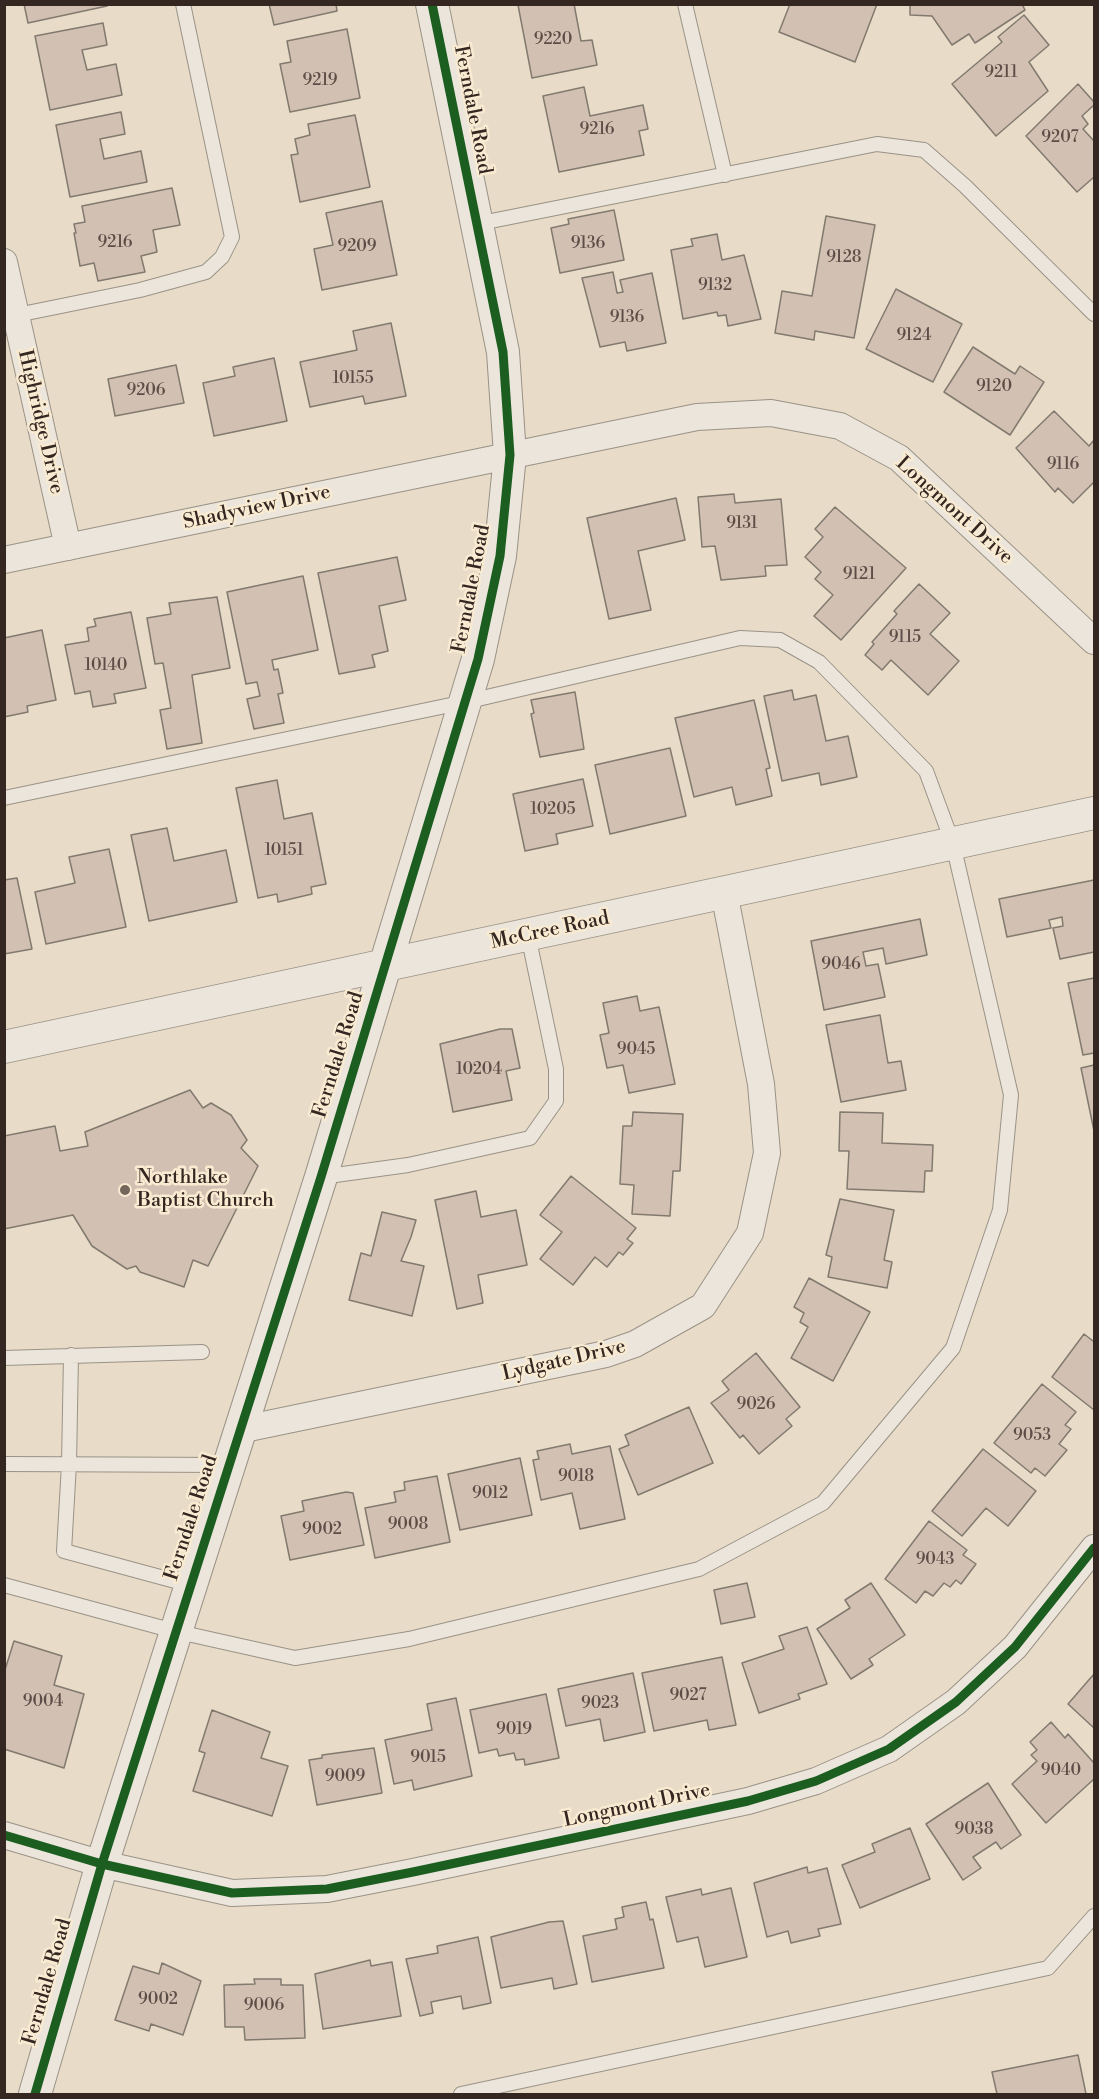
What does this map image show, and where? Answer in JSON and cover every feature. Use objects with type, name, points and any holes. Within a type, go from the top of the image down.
[{"type":"street","name":"Ferndale Road","points":[[35,2094],[102,1864],[174,1631],[321,1177],[385,967],[478,659],[500,556],[510,455],[503,352],[432,4]]},
{"type":"street","name":"Highridge Drive","points":[[4,262],[10,317],[68,547]]},
{"type":"street","name":"Longmont Drive","points":[[510,455],[697,417],[771,413],[840,426],[899,458],[1095,641]]},
{"type":"street","name":"Shadyview Drive","points":[[4,560],[510,455]]},
{"type":"street","name":"McCree Road","points":[[4,1047],[1095,813]]},
{"type":"street","name":"Lydgate Drive","points":[[239,1430],[606,1354],[634,1344],[703,1305],[750,1233],[767,1153],[761,1084],[724,892]]},
{"type":"street","name":"Longmont Drive","points":[[4,1835],[102,1864],[232,1893],[327,1889],[748,1801],[816,1781],[889,1749],[956,1702],[1014,1647],[1095,1548]]},
{"type":"lane","points":[[10,317],[140,290],[206,272],[222,257],[232,237],[183,4]]},
{"type":"lane","points":[[685,4],[725,175]]},
{"type":"lane","points":[[476,224],[877,144],[924,150],[965,186],[1095,314]]},
{"type":"lane","points":[[4,798],[465,702],[740,638],[780,640],[819,662],[926,771],[953,844],[1011,1095],[1000,1210],[953,1348],[823,1503],[699,1569],[410,1639],[295,1658],[174,1631],[4,1585]]},
{"type":"lane","points":[[321,1177],[408,1165],[530,1138],[556,1101],[556,1069],[528,935]]},
{"type":"lane","points":[[4,1358],[71,1354],[202,1352]]},
{"type":"lane","points":[[71,1354],[69,1464],[64,1551],[190,1585]]},
{"type":"lane","points":[[4,1464],[228,1465]]},
{"type":"lane","points":[[460,2094],[1048,1968],[1095,1916]]},
{"type":"building","points":[[24,4],[106,4],[107,6],[28,23]]},
{"type":"building","points":[[269,4],[336,4],[337,11],[274,25]]},
{"type":"building","points":[[574,4],[581,41],[592,40],[597,65],[532,78],[518,5]]},
{"type":"building","points":[[790,4],[877,4],[855,62],[779,32]]},
{"type":"building","points":[[910,4],[1022,4],[1025,10],[975,43],[969,34],[952,45],[932,16],[910,15]]},
{"type":"building","points":[[1024,15],[1049,45],[1029,62],[1048,91],[996,136],[952,84],[1002,42],[998,37]]},
{"type":"building","points":[[103,23],[107,45],[82,50],[87,70],[116,64],[122,95],[50,110],[35,36]]},
{"type":"building","points":[[347,29],[360,98],[290,112],[280,64],[291,62],[287,41]]},
{"type":"building","points":[[1078,84],[1094,102],[1094,105],[1082,116],[1088,124],[1083,129],[1094,141],[1094,177],[1077,192],[1026,136]]},
{"type":"building","points":[[584,87],[590,116],[643,105],[648,129],[639,131],[644,155],[559,172],[543,96]]},
{"type":"building","points":[[121,112],[125,134],[100,139],[104,159],[141,151],[147,182],[70,197],[56,125]]},
{"type":"building","points":[[355,115],[370,187],[300,202],[291,155],[298,154],[295,139],[310,135],[308,124]]},
{"type":"building","points":[[172,188],[180,225],[153,230],[157,252],[141,256],[145,272],[98,281],[94,263],[80,266],[74,224],[85,222],[82,206]]},
{"type":"building","points":[[382,201],[397,275],[322,290],[314,249],[333,245],[326,213]]},
{"type":"building","points":[[614,210],[624,260],[560,273],[551,228],[569,224],[568,219]]},
{"type":"building","points":[[826,216],[875,225],[854,338],[815,331],[814,340],[775,333],[782,291],[812,296]]},
{"type":"building","points":[[717,234],[722,260],[744,255],[761,319],[728,326],[726,315],[718,316],[717,312],[683,319],[671,250],[693,246],[691,239]]},
{"type":"building","points":[[613,272],[617,293],[623,292],[620,280],[652,273],[666,343],[627,351],[625,342],[600,347],[582,278]]},
{"type":"building","points":[[896,289],[962,324],[933,382],[866,349]]},
{"type":"building","points":[[391,323],[406,396],[365,404],[363,396],[310,407],[300,362],[357,350],[353,331]]},
{"type":"building","points":[[973,347],[1015,374],[1020,366],[1044,382],[1010,435],[944,392]]},
{"type":"building","points":[[274,358],[287,421],[214,436],[203,383],[235,376],[233,367]]},
{"type":"building","points":[[176,365],[184,403],[115,416],[108,379]]},
{"type":"building","points":[[1054,411],[1089,446],[1094,440],[1094,482],[1073,503],[1058,488],[1055,492],[1016,448]]},
{"type":"building","points":[[734,494],[735,503],[781,499],[787,565],[765,566],[766,576],[721,580],[715,546],[702,547],[698,497]]},
{"type":"building","points":[[676,498],[685,540],[638,551],[651,610],[609,619],[587,518]]},
{"type":"building","points":[[835,507],[906,568],[841,640],[814,616],[833,595],[815,579],[821,572],[805,557],[823,537],[815,529]]},
{"type":"building","points":[[397,557],[406,600],[379,606],[388,651],[372,655],[375,667],[339,674],[318,573]]},
{"type":"building","points":[[303,576],[318,650],[272,660],[274,670],[278,669],[283,693],[278,694],[284,723],[254,729],[247,699],[260,696],[257,682],[246,684],[227,592]]},
{"type":"building","points":[[919,584],[950,613],[930,634],[959,661],[928,695],[891,660],[882,670],[865,655],[874,644],[872,642],[897,614],[894,611]]},
{"type":"building","points":[[217,597],[230,668],[192,675],[202,743],[167,749],[160,710],[171,708],[163,663],[155,664],[147,618],[171,614],[169,603]]},
{"type":"building","points":[[131,612],[146,688],[114,694],[116,703],[93,707],[90,691],[75,694],[65,645],[89,641],[87,628],[96,626],[94,619]]},
{"type":"building","points":[[42,630],[56,700],[27,706],[28,712],[4,717],[4,638]]},
{"type":"building","points":[[792,690],[794,700],[816,695],[826,741],[848,736],[857,777],[821,785],[819,773],[782,781],[764,696]]},
{"type":"building","points":[[575,692],[584,749],[540,757],[531,714],[534,713],[531,700]]},
{"type":"building","points":[[754,700],[770,768],[766,769],[772,796],[736,805],[732,787],[694,797],[675,718]]},
{"type":"building","points":[[670,748],[686,816],[610,834],[595,765]]},
{"type":"building","points":[[583,779],[593,826],[556,834],[558,844],[525,851],[513,794]]},
{"type":"building","points":[[277,780],[284,819],[312,813],[326,884],[311,887],[312,894],[278,902],[277,894],[258,898],[236,788]]},
{"type":"building","points":[[167,828],[174,861],[226,850],[237,902],[149,921],[131,835]]},
{"type":"building","points":[[109,849],[126,927],[46,944],[35,892],[75,883],[69,857]]},
{"type":"building","points":[[17,878],[32,949],[4,954],[4,880]]},
{"type":"building","points":[[1094,880],[1094,952],[1060,959],[1053,928],[1063,926],[1062,917],[1049,920],[1051,928],[1007,937],[999,899]]},
{"type":"building","points":[[920,919],[927,955],[886,964],[883,948],[863,952],[866,966],[878,964],[885,997],[824,1010],[811,941]]},
{"type":"building","points":[[1094,978],[1094,1053],[1083,1055],[1068,983]]},
{"type":"building","points":[[637,996],[640,1011],[659,1007],[675,1084],[629,1093],[623,1065],[607,1068],[600,1035],[609,1033],[603,1003]]},
{"type":"building","points":[[880,1015],[888,1063],[901,1061],[906,1090],[841,1102],[826,1025]]},
{"type":"building","points":[[500,1029],[512,1029],[520,1068],[506,1071],[512,1100],[453,1112],[440,1044]]},
{"type":"building","points":[[1094,1065],[1094,1131],[1081,1068]]},
{"type":"building","name":"Northlake Baptist Church","points":[[190,1090],[203,1108],[211,1103],[231,1115],[247,1140],[241,1148],[258,1166],[208,1266],[193,1260],[184,1287],[140,1272],[136,1266],[127,1269],[92,1246],[73,1215],[4,1229],[4,1136],[55,1126],[60,1151],[88,1146],[85,1132]]},
{"type":"building","points":[[633,1112],[683,1114],[680,1171],[673,1171],[670,1216],[632,1214],[634,1185],[620,1184],[623,1126],[632,1126]]},
{"type":"building","points":[[840,1112],[883,1113],[882,1143],[933,1145],[932,1171],[925,1171],[924,1192],[847,1189],[849,1151],[839,1151]]},
{"type":"building","points":[[571,1176],[636,1228],[627,1239],[633,1243],[623,1255],[619,1252],[607,1267],[595,1257],[573,1285],[540,1259],[562,1232],[540,1215]]},
{"type":"building","points":[[476,1191],[481,1217],[516,1210],[527,1265],[478,1275],[483,1303],[457,1309],[435,1200]]},
{"type":"building","points":[[840,1199],[894,1210],[884,1260],[892,1262],[887,1288],[828,1277],[832,1257],[826,1255]]},
{"type":"building","points":[[382,1212],[416,1220],[401,1261],[424,1266],[412,1316],[349,1300],[361,1253],[371,1256]]},
{"type":"building","points":[[809,1278],[870,1312],[833,1381],[791,1358],[808,1327],[800,1322],[804,1313],[794,1307]]},
{"type":"building","points":[[1084,1334],[1093,1341],[1094,1339],[1094,1410],[1052,1377]]},
{"type":"building","points":[[756,1353],[800,1407],[786,1419],[792,1426],[759,1454],[743,1435],[740,1438],[711,1403],[729,1390],[722,1381]]},
{"type":"building","points":[[1042,1384],[1076,1412],[1065,1425],[1071,1429],[1059,1444],[1067,1450],[1045,1476],[1035,1468],[1031,1473],[994,1443]]},
{"type":"building","points":[[689,1407],[713,1463],[638,1495],[619,1449],[629,1445],[625,1435]]},
{"type":"building","points":[[570,1444],[572,1454],[610,1446],[625,1519],[580,1529],[572,1493],[541,1500],[533,1460],[539,1459],[537,1451]]},
{"type":"building","points":[[983,1449],[1036,1491],[1008,1526],[986,1508],[962,1536],[932,1511]]},
{"type":"building","points":[[520,1458],[532,1515],[460,1530],[448,1474]]},
{"type":"building","points":[[437,1476],[450,1542],[375,1558],[365,1508],[396,1502],[394,1492],[405,1490],[404,1482]]},
{"type":"building","points":[[346,1492],[353,1493],[364,1545],[290,1560],[281,1516],[304,1511],[302,1501]]},
{"type":"building","points":[[929,1521],[967,1550],[963,1555],[976,1564],[961,1584],[956,1580],[950,1587],[944,1583],[933,1596],[925,1591],[916,1603],[885,1579]]},
{"type":"building","points":[[747,1583],[755,1617],[721,1624],[714,1590]]},
{"type":"building","points":[[871,1583],[905,1635],[869,1659],[873,1665],[851,1679],[817,1629],[850,1608],[845,1600]]},
{"type":"building","points":[[807,1627],[827,1684],[798,1694],[800,1699],[759,1713],[742,1663],[784,1649],[779,1636]]},
{"type":"building","points":[[14,1641],[62,1656],[54,1685],[84,1694],[64,1768],[4,1749],[4,1673]]},
{"type":"building","points":[[722,1657],[736,1725],[709,1730],[707,1720],[654,1731],[642,1673]]},
{"type":"building","points":[[633,1673],[645,1732],[604,1741],[600,1719],[566,1726],[558,1689]]},
{"type":"building","points":[[1094,1674],[1094,1728],[1068,1704]]},
{"type":"building","points":[[546,1694],[559,1758],[525,1765],[524,1759],[516,1760],[514,1753],[499,1756],[497,1749],[479,1753],[470,1710]]},
{"type":"building","points":[[456,1698],[472,1776],[414,1790],[412,1780],[394,1784],[385,1740],[432,1730],[427,1704]]},
{"type":"building","points":[[212,1710],[270,1732],[261,1758],[288,1766],[272,1816],[193,1791],[205,1753],[199,1751]]},
{"type":"building","points":[[1051,1722],[1065,1738],[1068,1734],[1094,1763],[1094,1779],[1046,1823],[1012,1784],[1037,1761],[1031,1755],[1037,1750],[1030,1742]]},
{"type":"building","points":[[374,1748],[382,1793],[317,1805],[309,1760],[322,1758],[322,1755]]},
{"type":"building","points":[[988,1783],[1021,1835],[1001,1849],[996,1842],[973,1857],[981,1868],[963,1880],[926,1824]]},
{"type":"building","points":[[910,1828],[930,1879],[860,1908],[842,1865],[875,1852],[872,1844]]},
{"type":"building","points":[[807,1867],[808,1873],[827,1868],[841,1924],[818,1929],[820,1936],[791,1943],[788,1931],[767,1937],[754,1883]]},
{"type":"building","points":[[731,1888],[747,1957],[705,1967],[698,1937],[677,1942],[666,1897],[701,1889],[702,1895]]},
{"type":"building","points":[[646,1902],[650,1920],[653,1919],[664,1968],[592,1982],[583,1936],[617,1929],[615,1919],[624,1917],[622,1907]]},
{"type":"building","points":[[563,1921],[577,1984],[554,1989],[552,1978],[501,1988],[491,1937],[549,1922]]},
{"type":"building","points":[[478,1937],[491,2003],[463,2009],[461,1996],[431,2002],[433,2013],[420,2016],[406,1959],[438,1953],[437,1946]]},
{"type":"building","points":[[370,1960],[371,1966],[392,1962],[401,2016],[323,2029],[315,1974]]},
{"type":"building","points":[[162,1963],[201,1981],[183,2035],[151,2024],[149,2031],[115,2020],[133,1966],[159,1974]]},
{"type":"building","points":[[254,1979],[281,1979],[281,1985],[303,1985],[305,2038],[245,2040],[244,2027],[225,2027],[224,1985],[255,1984]]},
{"type":"building","points":[[1078,2055],[1086,2094],[997,2094],[992,2072]]},
{"type":"cycle path","points":[[35,2094],[102,1864],[321,1177],[478,659],[500,556],[510,455],[503,352],[432,4]]},
{"type":"cycle path","points":[[4,1835],[102,1864],[232,1893],[327,1889],[748,1801],[816,1781],[889,1749],[956,1702],[1015,1647],[1094,1548]]},
{"type":"place","name":"Northlake Baptist Church","points":[[125,1190]]}]
